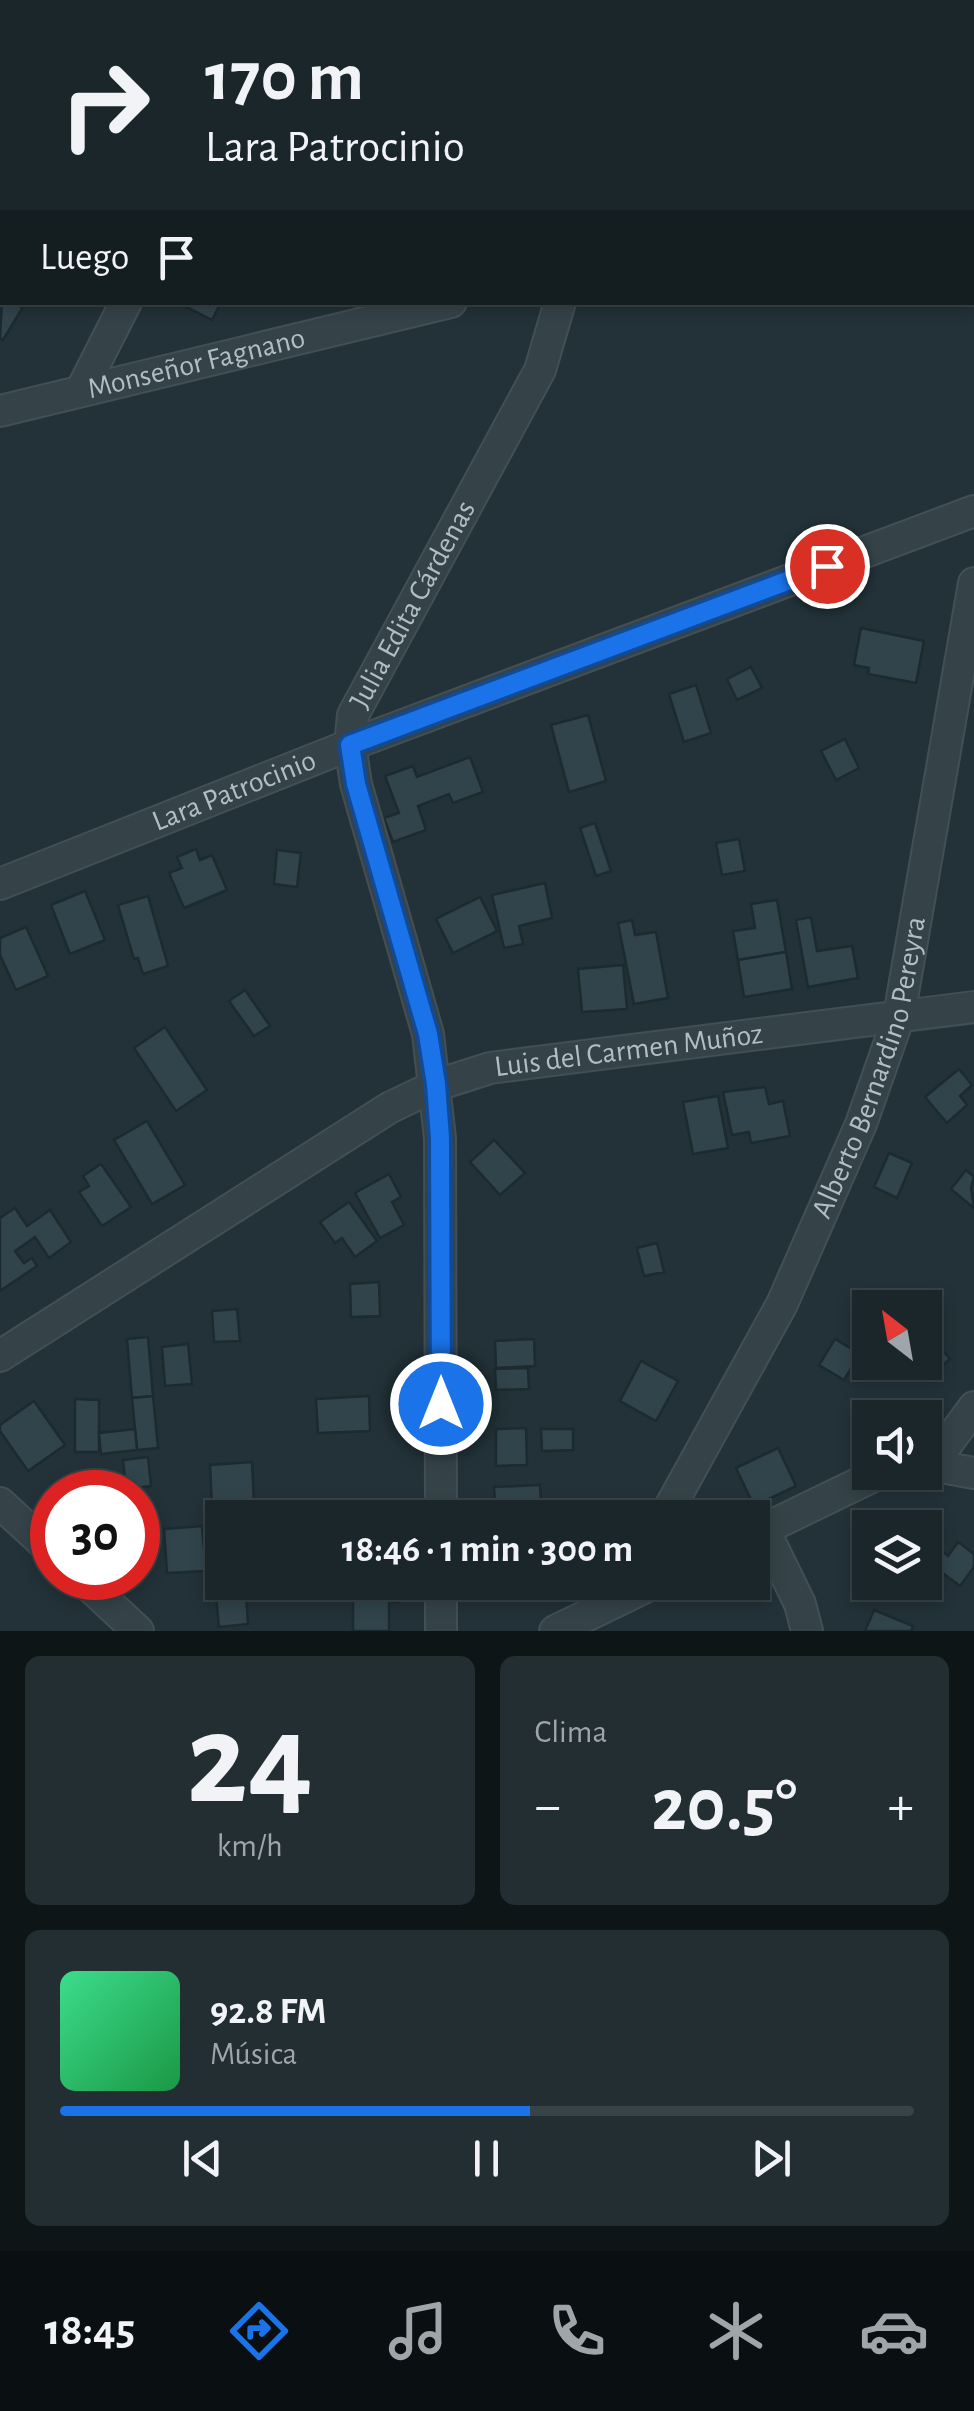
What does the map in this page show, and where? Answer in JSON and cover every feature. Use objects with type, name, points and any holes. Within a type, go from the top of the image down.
[{"type":"street","points":[[82,391],[125,305]]},
{"type":"street","name":"Monseñor Fagnano","points":[[0,412],[439,305]]},
{"type":"street","name":"Julia Edita Cárdenas","points":[[441,1500],[440,1158],[436,1084],[428,1034],[356,784],[350,745],[354,715],[540,370],[559,305]]},
{"type":"street","name":"Lara Patrocinio","points":[[0,884],[350,745],[974,511]]},
{"type":"street","name":"Alberto Bernardino Pereyra","points":[[674,1500],[782,1304],[861,1124],[899,1016],[974,583]]},
{"type":"street","name":"Luis del Carmen Muñoz","points":[[0,1356],[389,1108],[436,1084],[490,1068],[974,1007]]},
{"type":"street","points":[[942,1448],[974,1407]]},
{"type":"street","points":[[942,1467],[974,1473]]},
{"type":"street","points":[[770,1526],[852,1487]]},
{"type":"street","points":[[0,1503],[30,1531]]},
{"type":"street","points":[[770,1553],[800,1604],[807,1631]]},
{"type":"street","points":[[104,1600],[138,1631]]},
{"type":"street","points":[[441,1600],[441,1631]]},
{"type":"street","points":[[555,1631],[619,1600]]},
{"type":"building","points":[[2,305],[23,307],[3,340]]},
{"type":"building","points":[[185,305],[220,305],[212,320]]},
{"type":"building","points":[[861,628],[924,641],[916,683],[868,674],[869,668],[854,665]]},
{"type":"building","points":[[751,667],[762,688],[737,700],[727,679]]},
{"type":"building","points":[[696,685],[711,733],[684,742],[669,694]]},
{"type":"building","points":[[588,715],[606,781],[569,792],[551,725]]},
{"type":"building","points":[[845,739],[859,768],[836,780],[821,751]]},
{"type":"building","points":[[470,757],[483,792],[453,803],[449,794],[418,806],[426,830],[393,842],[384,818],[399,813],[385,776],[413,766],[417,777]]},
{"type":"building","points":[[595,823],[611,871],[596,876],[580,828]]},
{"type":"building","points":[[739,839],[745,871],[722,875],[716,843]]},
{"type":"building","points":[[196,849],[200,860],[212,855],[227,890],[184,908],[169,873],[182,868],[177,857]]},
{"type":"building","points":[[277,850],[301,853],[297,887],[274,884]]},
{"type":"building","points":[[545,883],[552,918],[519,926],[523,944],[504,948],[492,895]]},
{"type":"building","points":[[85,891],[105,940],[70,954],[51,905]]},
{"type":"building","points":[[148,896],[168,966],[143,974],[138,958],[134,959],[118,905]]},
{"type":"building","points":[[480,897],[497,931],[453,953],[436,919]]},
{"type":"building","points":[[777,900],[786,952],[738,960],[733,931],[755,928],[751,904]]},
{"type":"building","points":[[811,917],[817,951],[852,946],[858,978],[808,987],[796,920]]},
{"type":"building","points":[[632,920],[635,935],[656,932],[668,998],[634,1004],[618,923]]},
{"type":"building","points":[[26,927],[48,976],[16,990],[0,955],[0,938]]},
{"type":"building","points":[[786,952],[792,989],[744,997],[738,960]]},
{"type":"building","points":[[623,965],[627,1009],[582,1012],[578,969]]},
{"type":"building","points":[[245,990],[270,1026],[254,1036],[229,1001]]},
{"type":"building","points":[[165,1027],[207,1090],[176,1111],[134,1048]]},
{"type":"building","points":[[959,1069],[972,1085],[960,1096],[967,1105],[947,1123],[925,1097]]},
{"type":"building","points":[[765,1087],[769,1104],[783,1101],[790,1136],[751,1143],[749,1132],[732,1135],[723,1092]]},
{"type":"building","points":[[718,1096],[728,1148],[693,1154],[683,1102]]},
{"type":"building","points":[[147,1121],[185,1185],[152,1204],[114,1140]]},
{"type":"building","points":[[494,1140],[525,1173],[500,1195],[470,1162]]},
{"type":"building","points":[[889,1153],[912,1163],[897,1198],[874,1187]]},
{"type":"building","points":[[101,1164],[131,1207],[102,1226],[79,1192],[89,1186],[83,1176]]},
{"type":"building","points":[[966,1170],[974,1177],[974,1208],[951,1189]]},
{"type":"building","points":[[389,1174],[401,1197],[392,1202],[404,1225],[380,1238],[355,1193]]},
{"type":"building","points":[[349,1202],[377,1241],[355,1257],[342,1238],[335,1243],[320,1222]]},
{"type":"building","points":[[15,1208],[27,1226],[50,1210],[71,1242],[49,1258],[35,1237],[15,1251],[24,1263],[32,1258],[37,1266],[0,1291],[0,1218]]},
{"type":"building","points":[[657,1243],[664,1272],[644,1276],[637,1248]]},
{"type":"building","points":[[379,1282],[380,1316],[351,1317],[350,1284]]},
{"type":"building","points":[[237,1309],[240,1341],[214,1342],[212,1311]]},
{"type":"building","points":[[148,1337],[153,1396],[132,1398],[127,1339]]},
{"type":"building","points":[[534,1339],[535,1366],[496,1368],[495,1341]]},
{"type":"building","points":[[835,1339],[852,1349],[852,1367],[844,1380],[819,1365]]},
{"type":"building","points":[[188,1344],[192,1384],[165,1386],[162,1347]]},
{"type":"building","points":[[942,1350],[950,1359],[942,1366]]},
{"type":"building","points":[[641,1361],[678,1381],[656,1421],[620,1401]]},
{"type":"building","points":[[528,1368],[529,1389],[496,1390],[495,1369]]},
{"type":"building","points":[[153,1396],[158,1448],[137,1450],[132,1398]]},
{"type":"building","points":[[369,1396],[370,1431],[318,1433],[316,1399]]},
{"type":"building","points":[[75,1399],[99,1400],[99,1452],[75,1452]]},
{"type":"building","points":[[34,1401],[65,1445],[28,1471],[0,1431],[0,1425]]},
{"type":"building","points":[[526,1428],[527,1465],[496,1466],[496,1429]]},
{"type":"building","points":[[135,1429],[137,1450],[101,1454],[99,1433]]},
{"type":"building","points":[[541,1429],[573,1429],[573,1450],[542,1451]]},
{"type":"building","points":[[778,1448],[796,1486],[767,1500],[751,1500],[736,1468]]},
{"type":"building","points":[[148,1457],[149,1470],[124,1470],[123,1460]]},
{"type":"building","points":[[252,1462],[254,1500],[212,1500],[210,1465]]},
{"type":"building","points":[[540,1485],[541,1500],[495,1500],[494,1487]]},
{"type":"building","points":[[202,1526],[205,1571],[167,1573],[164,1529]]},
{"type":"building","points":[[958,1542],[974,1554],[974,1567],[960,1586],[942,1573],[942,1551],[948,1556]]},
{"type":"building","points":[[216,1600],[246,1600],[248,1624],[219,1627]]},
{"type":"building","points":[[353,1600],[398,1600],[389,1602],[389,1631],[353,1631]]},
{"type":"building","points":[[874,1610],[913,1626],[911,1631],[865,1631]]},
{"type":"route","points":[[441,1404],[440,1138],[436,1084],[428,1034],[356,784],[350,745],[827,566]]}]
